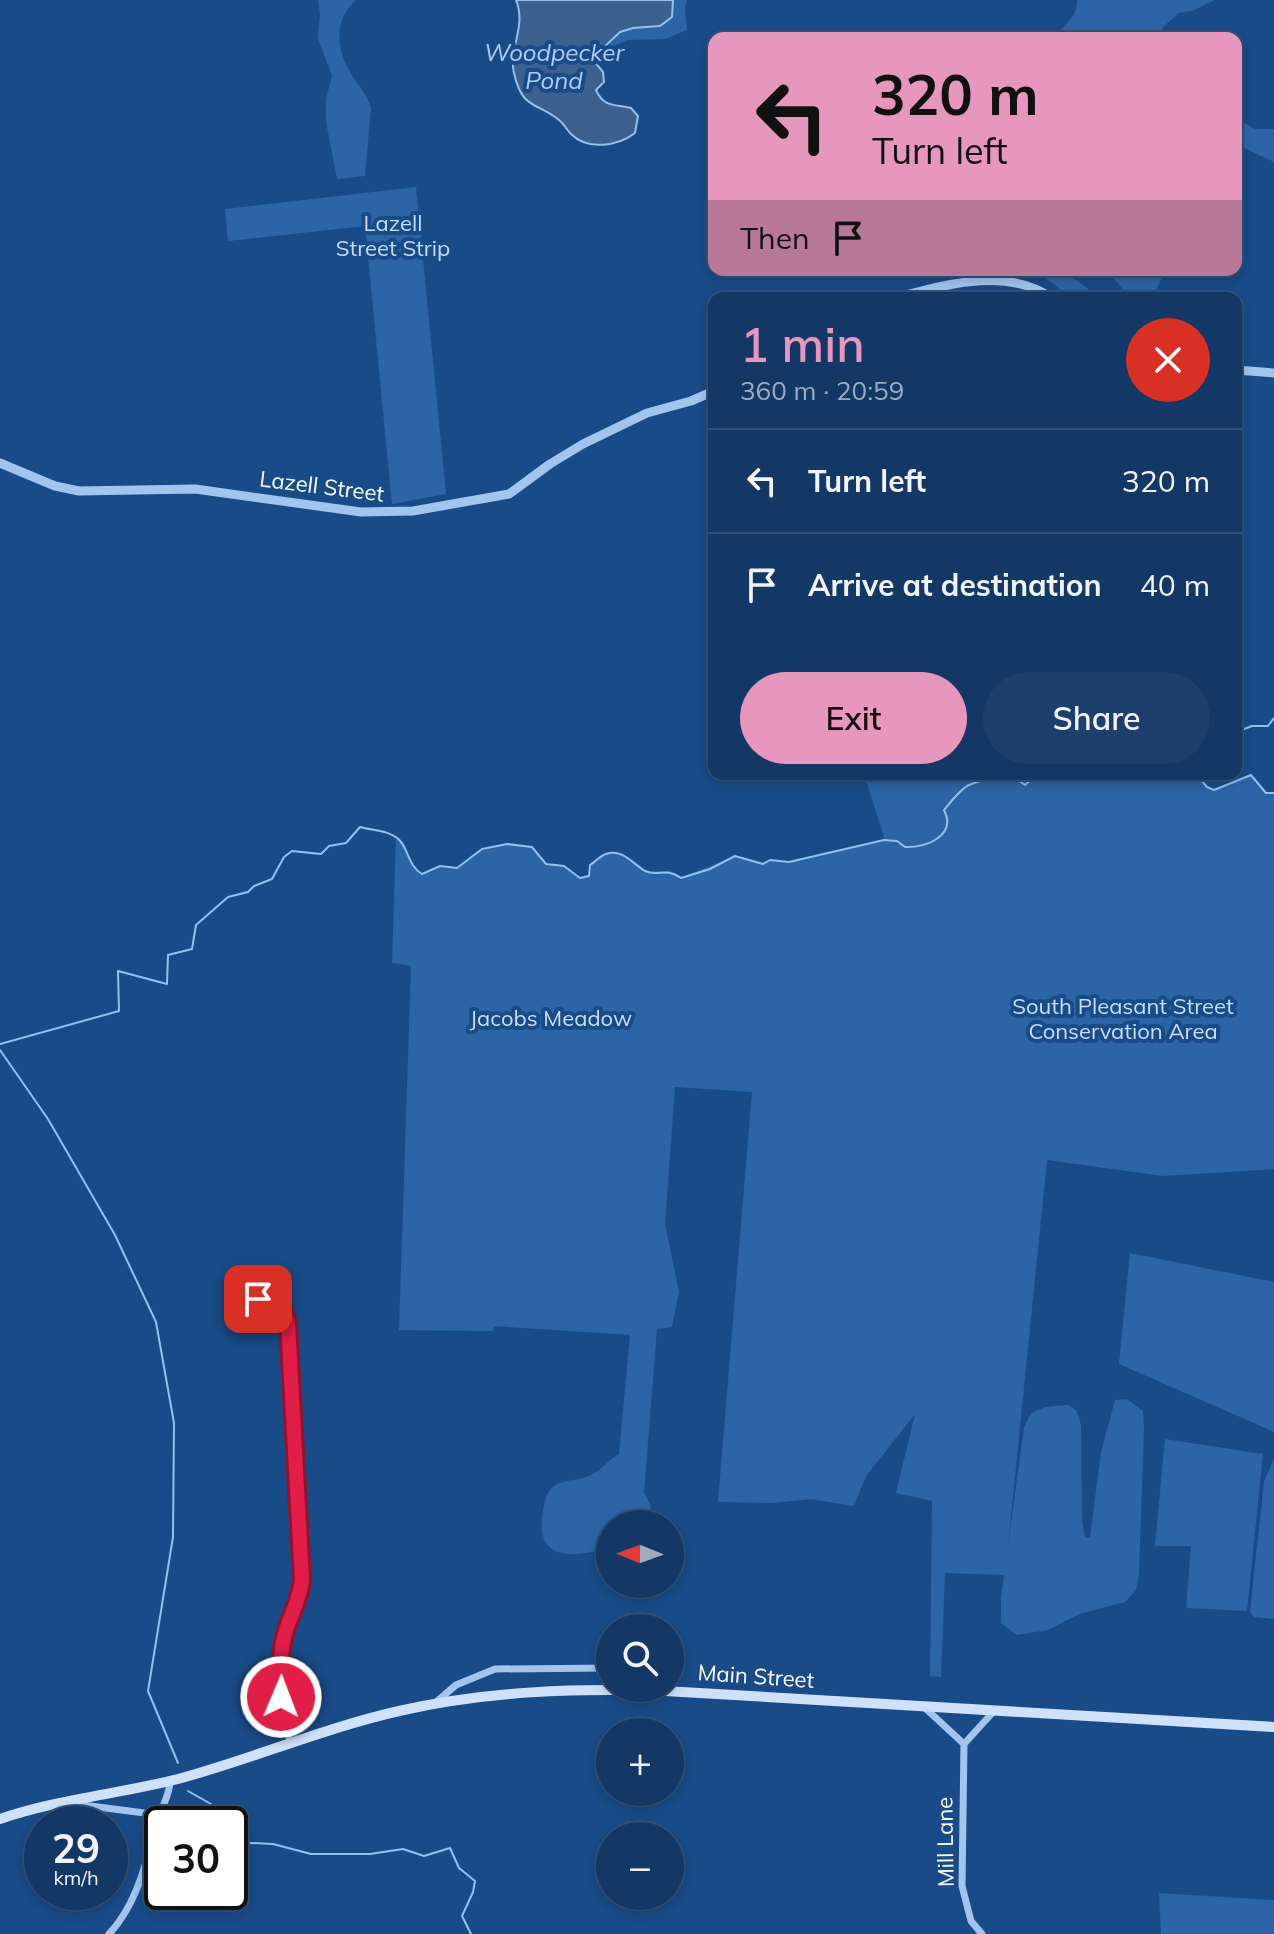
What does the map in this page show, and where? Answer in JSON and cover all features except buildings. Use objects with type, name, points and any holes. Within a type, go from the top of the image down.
[{"type":"main road","name":"Main Street","points":[[0,1819],[170,1781],[376,1717],[434,1704],[504,1694],[596,1690]]},
{"type":"main road","name":"Main Street","points":[[684,1692],[1274,1727]]},
{"type":"street","points":[[921,292],[980,281],[1021,283],[1040,292]]},
{"type":"street","points":[[1242,370],[1274,373]]},
{"type":"street","name":"Lazell Street","points":[[0,463],[55,486],[79,491],[195,489],[361,512],[413,511],[509,494],[583,444],[647,413],[708,394]]},
{"type":"street","points":[[276,1301],[288,1323],[302,1580],[298,1602],[284,1636],[281,1658],[281,1707],[291,1744]]},
{"type":"street","points":[[434,1704],[456,1685],[495,1669],[596,1668]]},
{"type":"street","points":[[923,1707],[964,1744],[994,1711]]},
{"type":"street","name":"Mill Lane","points":[[964,1744],[962,1886],[971,1921],[982,1934]]},
{"type":"street","points":[[164,1806],[170,1781]]},
{"type":"street","points":[[105,1795],[109,1806]]},
{"type":"street","name":"Main Street","points":[[63,1803],[88,1806]]},
{"type":"street","points":[[109,1934],[131,1903],[144,1864]]},
{"type":"green space","points":[[318,0],[356,0],[343,17],[339,36],[347,65],[371,108],[365,176],[337,179],[326,122],[326,99],[332,75],[318,39]]},
{"type":"green space","points":[[673,0],[687,0],[687,30],[665,39],[628,40],[606,49],[620,32],[673,7]]},
{"type":"green space","points":[[1077,0],[1215,0],[1192,11],[1179,13],[1163,27],[1162,32],[1058,32],[1077,6]]},
{"type":"green space","points":[[1242,121],[1255,129],[1274,129],[1274,162],[1242,147]]},
{"type":"green space","name":"Lazell Street Strip","points":[[416,187],[446,494],[392,504],[365,226],[228,241],[225,209]]},
{"type":"green space","points":[[1040,276],[1071,276],[1092,292],[1064,292]]},
{"type":"green space","points":[[1111,276],[1163,276],[1155,292],[1126,292]]},
{"type":"green space","points":[[1251,775],[1266,793],[1274,793],[1274,1169],[1163,1176],[1047,1160],[1008,1546],[1024,1427],[1031,1413],[1045,1407],[1069,1405],[1077,1411],[1081,1425],[1082,1521],[1085,1538],[1090,1538],[1101,1452],[1115,1400],[1127,1399],[1143,1411],[1144,1429],[1136,1590],[1125,1602],[1079,1614],[1048,1630],[1017,1635],[1001,1623],[1004,1575],[945,1573],[941,1677],[930,1676],[932,1501],[896,1493],[915,1414],[866,1476],[854,1506],[811,1499],[773,1503],[718,1502],[752,1092],[675,1087],[665,1224],[679,1292],[672,1327],[657,1329],[644,1493],[651,1506],[650,1510],[596,1510],[596,1551],[575,1554],[554,1550],[543,1534],[543,1508],[546,1496],[554,1486],[593,1474],[619,1454],[630,1335],[494,1326],[493,1331],[399,1330],[411,966],[392,963],[396,838],[413,866],[422,874],[440,866],[457,868],[482,849],[507,844],[532,847],[546,864],[564,866],[580,878],[589,876],[590,865],[605,854],[624,855],[647,871],[670,871],[683,877],[735,856],[759,863],[770,860],[789,862],[885,840],[866,780],[1201,780],[1214,790]]},
{"type":"green space","points":[[1130,1253],[1274,1282],[1274,1432],[1119,1364]]},
{"type":"green space","points":[[1165,1439],[1263,1454],[1247,1611],[1186,1608],[1191,1546],[1155,1546]]},
{"type":"green space","points":[[1274,1459],[1274,1619],[1254,1617],[1250,1612],[1264,1481]]},
{"type":"green space","points":[[1159,1893],[1274,1900],[1274,1934],[1161,1934]]},
{"type":"water","name":"Woodpecker Pond","points":[[516,0],[673,0],[672,17],[660,26],[620,32],[597,54],[594,61],[603,72],[604,82],[596,90],[599,96],[610,104],[631,108],[638,116],[635,133],[612,144],[586,143],[571,134],[551,114],[526,99],[517,85],[513,64],[519,29]]},
{"type":"waterway","points":[[1242,730],[1268,726],[1274,718]]},
{"type":"waterway","points":[[1242,779],[1251,775],[1266,793],[1274,793]]},
{"type":"waterway","points":[[0,1044],[119,1011],[118,971],[167,984],[168,955],[192,949],[196,925],[228,897],[248,892],[254,886],[272,879],[284,857],[292,851],[321,854],[329,846],[346,843],[360,827],[398,838],[413,865],[422,874],[440,866],[457,868],[482,849],[507,844],[532,847],[546,864],[564,866],[580,878],[589,876],[590,865],[612,853],[622,855],[645,871],[670,873],[681,878],[710,869],[735,856],[763,864],[770,860],[789,862],[884,840],[897,841],[905,847],[922,845],[943,833],[947,819],[944,810],[959,793],[969,785],[985,780]]},
{"type":"waterway","points":[[1018,780],[1025,785],[1031,780]]},
{"type":"waterway","points":[[1201,780],[1214,790],[1239,780]]},
{"type":"waterway","points":[[0,1050],[48,1119],[115,1235],[156,1322],[174,1423],[173,1537],[148,1691],[178,1763]]},
{"type":"waterway","points":[[188,1791],[212,1806]]},
{"type":"waterway","points":[[248,1843],[273,1844],[311,1854],[370,1854],[403,1849],[424,1856],[450,1848],[459,1868],[475,1881],[462,1916],[471,1934]]},
{"type":"route","points":[[258,1299],[267,1305],[276,1301],[288,1323],[302,1580],[282,1647],[281,1697]]},
{"type":"park label","name":"Jacobs Meadow","points":[[551,1018]]},
{"type":"park label","name":"South Pleasant Street Conservation Area","points":[[1123,1018]]}]
